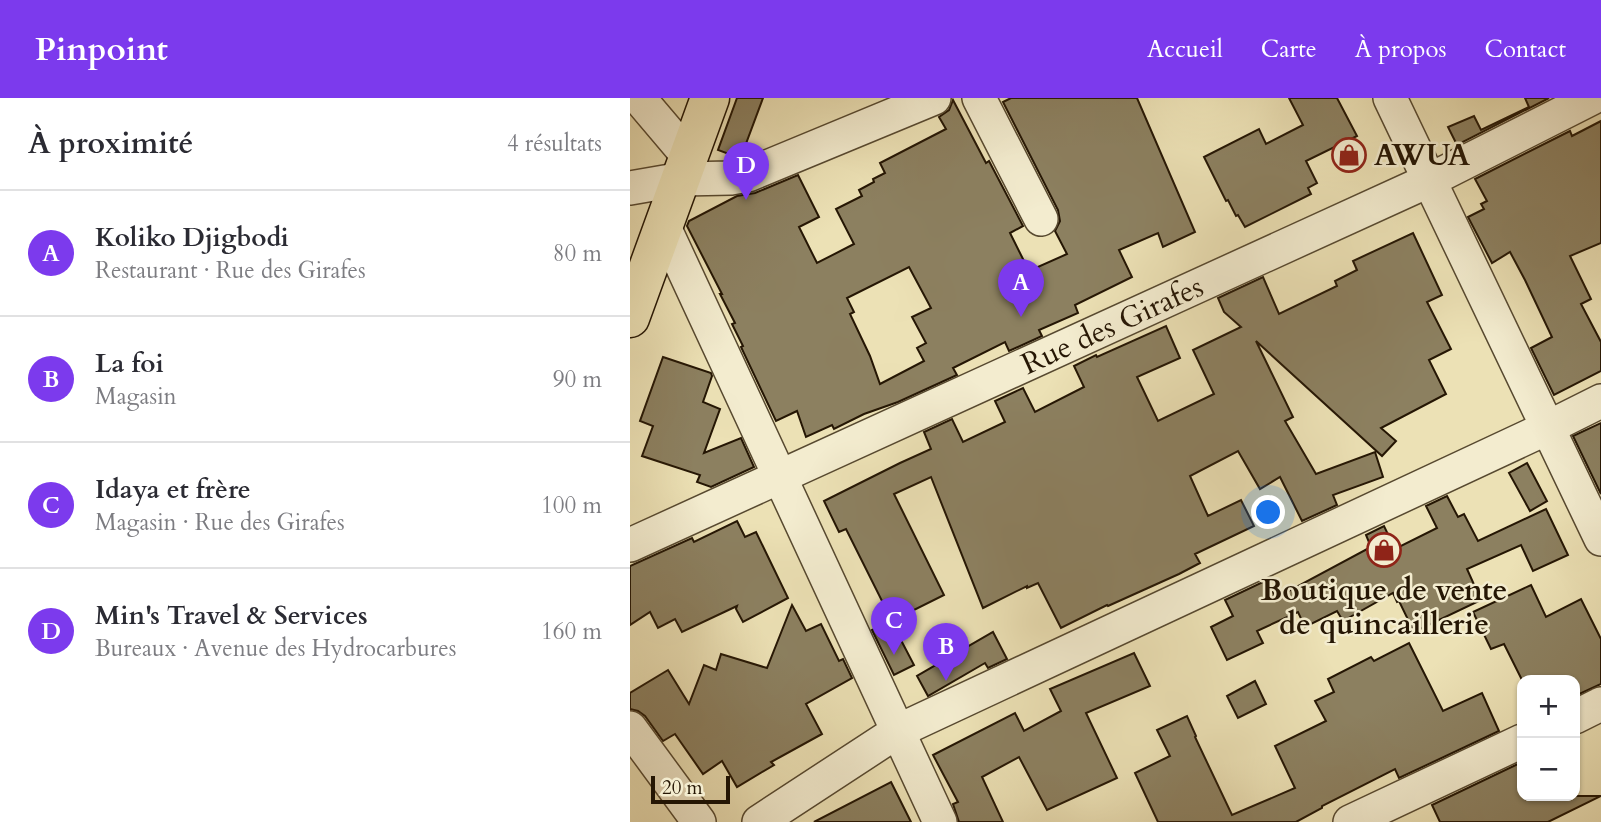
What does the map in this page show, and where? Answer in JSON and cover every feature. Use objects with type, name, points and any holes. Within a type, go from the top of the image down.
[{"type":"main road","points":[[630,318],[710,98]]},
{"type":"street","points":[[639,98],[685,168]]},
{"type":"street","points":[[630,188],[685,168],[731,178],[748,175],[934,98]]},
{"type":"street","points":[[979,98],[1041,219]]},
{"type":"street","points":[[1390,98],[1601,539]]},
{"type":"street","name":"Rue des Girafes","points":[[630,545],[1430,180],[1592,98]]},
{"type":"street","points":[[664,227],[940,822]]},
{"type":"street","points":[[759,822],[898,731],[1601,401]]},
{"type":"street","points":[[1580,714],[1601,704]]},
{"type":"street","points":[[630,727],[699,822]]},
{"type":"street","points":[[1350,822],[1517,743]]},
{"type":"building","points":[[737,98],[763,98],[741,157],[718,150]]},
{"type":"building","points":[[1011,98],[1137,98],[1195,232],[1163,247],[1158,233],[1119,250],[1132,277],[1075,305],[1078,313],[1039,330],[1042,336],[1009,351],[1005,342],[953,368],[957,375],[898,402],[864,414],[834,429],[832,425],[806,437],[797,411],[776,421],[741,347],[743,346],[732,324],[735,323],[722,294],[687,226],[689,221],[737,196],[755,193],[798,175],[819,217],[799,227],[817,263],[854,244],[836,209],[862,196],[859,190],[885,173],[880,163],[946,129],[939,117],[949,110],[953,100],[1023,226],[1010,233],[1029,271],[1067,254],[1055,231],[1060,221],[1058,210],[1003,102]],"holes":[[[909,267],[931,308],[912,317],[926,343],[917,348],[924,361],[880,384],[850,314],[854,312],[847,298]]]},
{"type":"building","points":[[1289,98],[1337,98],[1357,136],[1306,161],[1317,183],[1308,188],[1311,194],[1245,227],[1228,200],[1226,201],[1204,157],[1259,129],[1266,144],[1303,125]]},
{"type":"building","points":[[1525,98],[1549,98],[1457,145],[1448,127],[1474,116],[1481,130],[1529,107]]},
{"type":"building","points":[[1601,121],[1601,243],[1570,256],[1591,299],[1581,304],[1601,342],[1601,371],[1554,395],[1531,348],[1552,337],[1525,280],[1510,252],[1492,263],[1468,217],[1484,209],[1481,204],[1487,201],[1475,179],[1570,131],[1572,136]]},
{"type":"building","points":[[1413,233],[1442,295],[1427,302],[1451,349],[1429,360],[1446,394],[1381,428],[1396,441],[1382,456],[1256,341],[1293,417],[1285,421],[1316,474],[1375,452],[1383,477],[1333,495],[1337,505],[1302,521],[1280,477],[1260,489],[1238,451],[1190,476],[1208,516],[1241,500],[1254,526],[1195,554],[1200,563],[1061,628],[1038,583],[983,608],[931,477],[894,494],[944,595],[892,621],[846,529],[839,532],[824,501],[931,449],[924,432],[952,419],[963,442],[1005,422],[995,401],[1023,388],[1035,412],[1084,387],[1074,366],[1166,326],[1180,358],[1137,377],[1158,421],[1214,394],[1193,350],[1241,327],[1224,312],[1218,298],[1263,277],[1279,314],[1337,286],[1335,281],[1357,270],[1353,261]]},
{"type":"building","points":[[663,357],[711,373],[703,402],[720,409],[704,453],[741,438],[754,467],[711,487],[697,482],[700,475],[642,456],[653,426],[640,421]]},
{"type":"building","points":[[1601,423],[1601,494],[1573,436]]},
{"type":"building","points":[[1527,463],[1547,501],[1530,511],[1509,473]]},
{"type":"building","points":[[1447,496],[1458,517],[1464,514],[1478,541],[1546,509],[1568,555],[1533,571],[1521,545],[1467,569],[1481,600],[1414,632],[1393,593],[1343,621],[1337,611],[1305,627],[1298,612],[1257,631],[1263,643],[1227,660],[1211,627],[1233,616],[1225,600],[1267,580],[1276,598],[1371,547],[1366,535],[1384,526],[1395,549],[1437,528],[1426,506]]},
{"type":"building","points":[[737,521],[745,537],[756,532],[788,598],[743,622],[737,606],[682,632],[675,619],[658,628],[650,612],[630,625],[630,566],[692,538],[694,542]]},
{"type":"building","points":[[1531,585],[1546,617],[1581,599],[1601,639],[1601,684],[1580,694],[1580,675],[1520,675],[1504,644],[1491,649],[1473,612]]},
{"type":"building","points":[[792,605],[806,631],[821,624],[839,661],[843,659],[852,678],[806,704],[822,734],[771,762],[774,765],[737,787],[722,761],[703,774],[675,734],[663,741],[645,716],[630,709],[630,693],[668,670],[689,704],[704,665],[716,670],[721,654],[767,668]]},
{"type":"building","points":[[891,621],[914,665],[894,675],[872,630]]},
{"type":"building","points":[[993,632],[1007,659],[988,668],[985,663],[928,696],[917,676]]},
{"type":"building","points":[[1409,643],[1443,711],[1482,693],[1499,731],[1399,778],[1395,769],[1296,822],[1158,822],[1135,773],[1170,756],[1157,730],[1187,716],[1232,815],[1295,788],[1275,746],[1326,721],[1315,701],[1334,692],[1328,679],[1371,657],[1374,661]]},
{"type":"building","points":[[1134,653],[1150,686],[1086,713],[1117,778],[1047,810],[1019,757],[982,777],[1003,822],[959,822],[953,804],[958,802],[933,755],[1015,713],[1024,731],[1061,711],[1050,689]]},
{"type":"building","points":[[1255,681],[1266,704],[1238,718],[1227,696]]},
{"type":"building","points":[[1517,764],[1517,801],[1580,801],[1580,796],[1601,796],[1548,822],[1440,822],[1432,805]]},
{"type":"building","points":[[891,782],[911,822],[814,822]]},
{"type":"place","name":"AWUA","points":[[1349,155]]},
{"type":"place","name":"Min's Travel & Services","points":[[746,200]]},
{"type":"place","name":"Koliko Djigbodi","points":[[1021,317]]},
{"type":"place","name":"Boutique de vente de quincaillerie","points":[[1384,550]]},
{"type":"place","name":"Idaya et frère","points":[[894,655]]},
{"type":"place","name":"La foi","points":[[946,681]]}]
